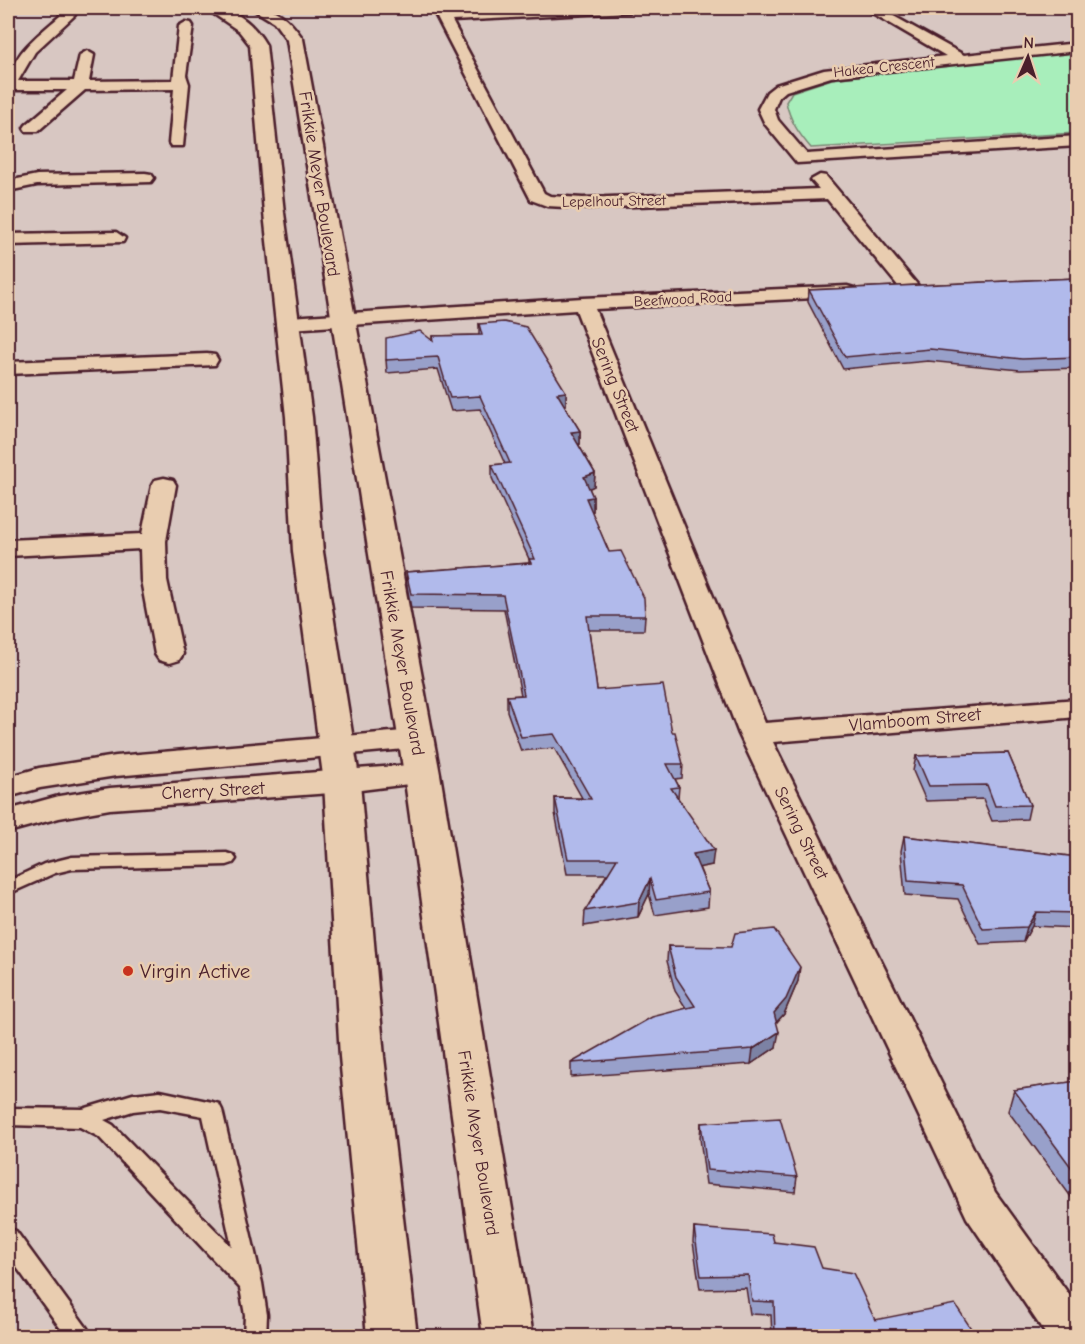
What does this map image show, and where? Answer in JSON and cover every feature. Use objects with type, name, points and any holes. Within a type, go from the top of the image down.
[{"type":"street","points":[[8,85],[29,50],[65,19],[68,15],[66,8]]},
{"type":"street","points":[[213,8],[238,21],[250,32],[258,45],[274,213],[290,323],[300,417],[308,552],[340,766],[362,1057],[393,1336]]},
{"type":"street","name":"Frikkie Meyer Boulevard","points":[[259,8],[279,19],[295,39],[422,774],[508,1336]]},
{"type":"street","points":[[442,12],[629,8]]},
{"type":"street","points":[[870,8],[959,58]]},
{"type":"street","name":"Lepelhout Street","points":[[442,12],[537,196],[547,201],[584,203],[832,194]]},
{"type":"street","points":[[177,142],[182,84],[179,75],[186,26]]},
{"type":"street","name":"Hakea Crescent","points":[[911,289],[771,120],[766,109],[772,95],[781,87],[829,73],[1077,47]]},
{"type":"street","points":[[32,128],[81,86],[87,56]]},
{"type":"street","points":[[8,85],[182,84]]},
{"type":"street","points":[[803,159],[1077,141]]},
{"type":"street","points":[[8,186],[37,180],[145,178]]},
{"type":"street","points":[[8,240],[116,238]]},
{"type":"street","points":[[888,290],[935,288]]},
{"type":"street","name":"Beefwood Road","points":[[290,323],[583,304],[864,291]]},
{"type":"street","name":"Sering Street","points":[[583,304],[753,734],[981,1205],[1072,1336]]},
{"type":"street","points":[[8,368],[207,360]]},
{"type":"street","points":[[164,485],[153,541],[154,580],[169,654]]},
{"type":"street","points":[[8,548],[153,541]]},
{"type":"street","name":"Vlamboom Street","points":[[753,734],[1077,708]]},
{"type":"street","name":"Cherry Street","points":[[8,821],[43,808],[340,766],[416,740]]},
{"type":"street","name":"Cherry Street","points":[[8,787],[39,778],[116,766],[340,766],[422,774]]},
{"type":"lane","points":[[8,888],[50,868],[72,863],[227,859]]},
{"type":"lane","points":[[8,1117],[83,1118],[153,1098],[181,1100],[212,1110],[251,1283],[256,1316],[255,1336]]},
{"type":"lane","points":[[83,1118],[106,1131],[251,1283]]},
{"type":"lane","points":[[8,1238],[79,1336]]},
{"type":"green space","points":[[1077,52],[1077,133],[811,148],[795,127],[786,102],[792,92],[832,79]]},
{"type":"building","points":[[1077,278],[1077,357],[1022,359],[930,349],[845,357],[809,290]]},
{"type":"building","points":[[504,322],[526,327],[566,392],[557,393],[580,431],[571,432],[595,473],[584,477],[593,497],[586,498],[609,552],[621,551],[644,598],[645,616],[587,616],[597,690],[663,685],[672,732],[675,732],[683,764],[667,764],[679,787],[671,788],[714,850],[693,854],[709,892],[656,900],[650,879],[639,902],[585,911],[617,859],[568,859],[555,798],[591,799],[554,734],[521,737],[507,696],[524,695],[503,595],[411,594],[406,572],[531,563],[529,559],[535,559],[492,465],[510,463],[480,396],[450,398],[438,357],[386,360],[386,338],[420,331],[433,341],[432,336],[482,335],[479,324]]},
{"type":"building","points":[[1008,753],[1030,805],[995,806],[987,785],[929,786],[916,756]]},
{"type":"building","points":[[904,836],[1077,857],[1077,913],[1036,912],[1027,927],[983,929],[962,885],[908,881]]},
{"type":"building","points":[[774,929],[800,967],[786,999],[774,1013],[779,1032],[753,1049],[571,1063],[652,1017],[695,1006],[676,977],[668,946],[731,947],[735,933]]},
{"type":"building","points":[[1077,1081],[1077,1175],[1014,1090]]},
{"type":"building","points":[[780,1118],[797,1177],[707,1170],[701,1123]]},
{"type":"building","points":[[694,1228],[772,1234],[774,1242],[814,1247],[822,1268],[853,1273],[875,1320],[955,1304],[976,1336],[775,1336],[774,1302],[752,1301],[748,1275],[701,1276]]},
{"type":"place","name":"Virgin Active","points":[[128,971]]}]
